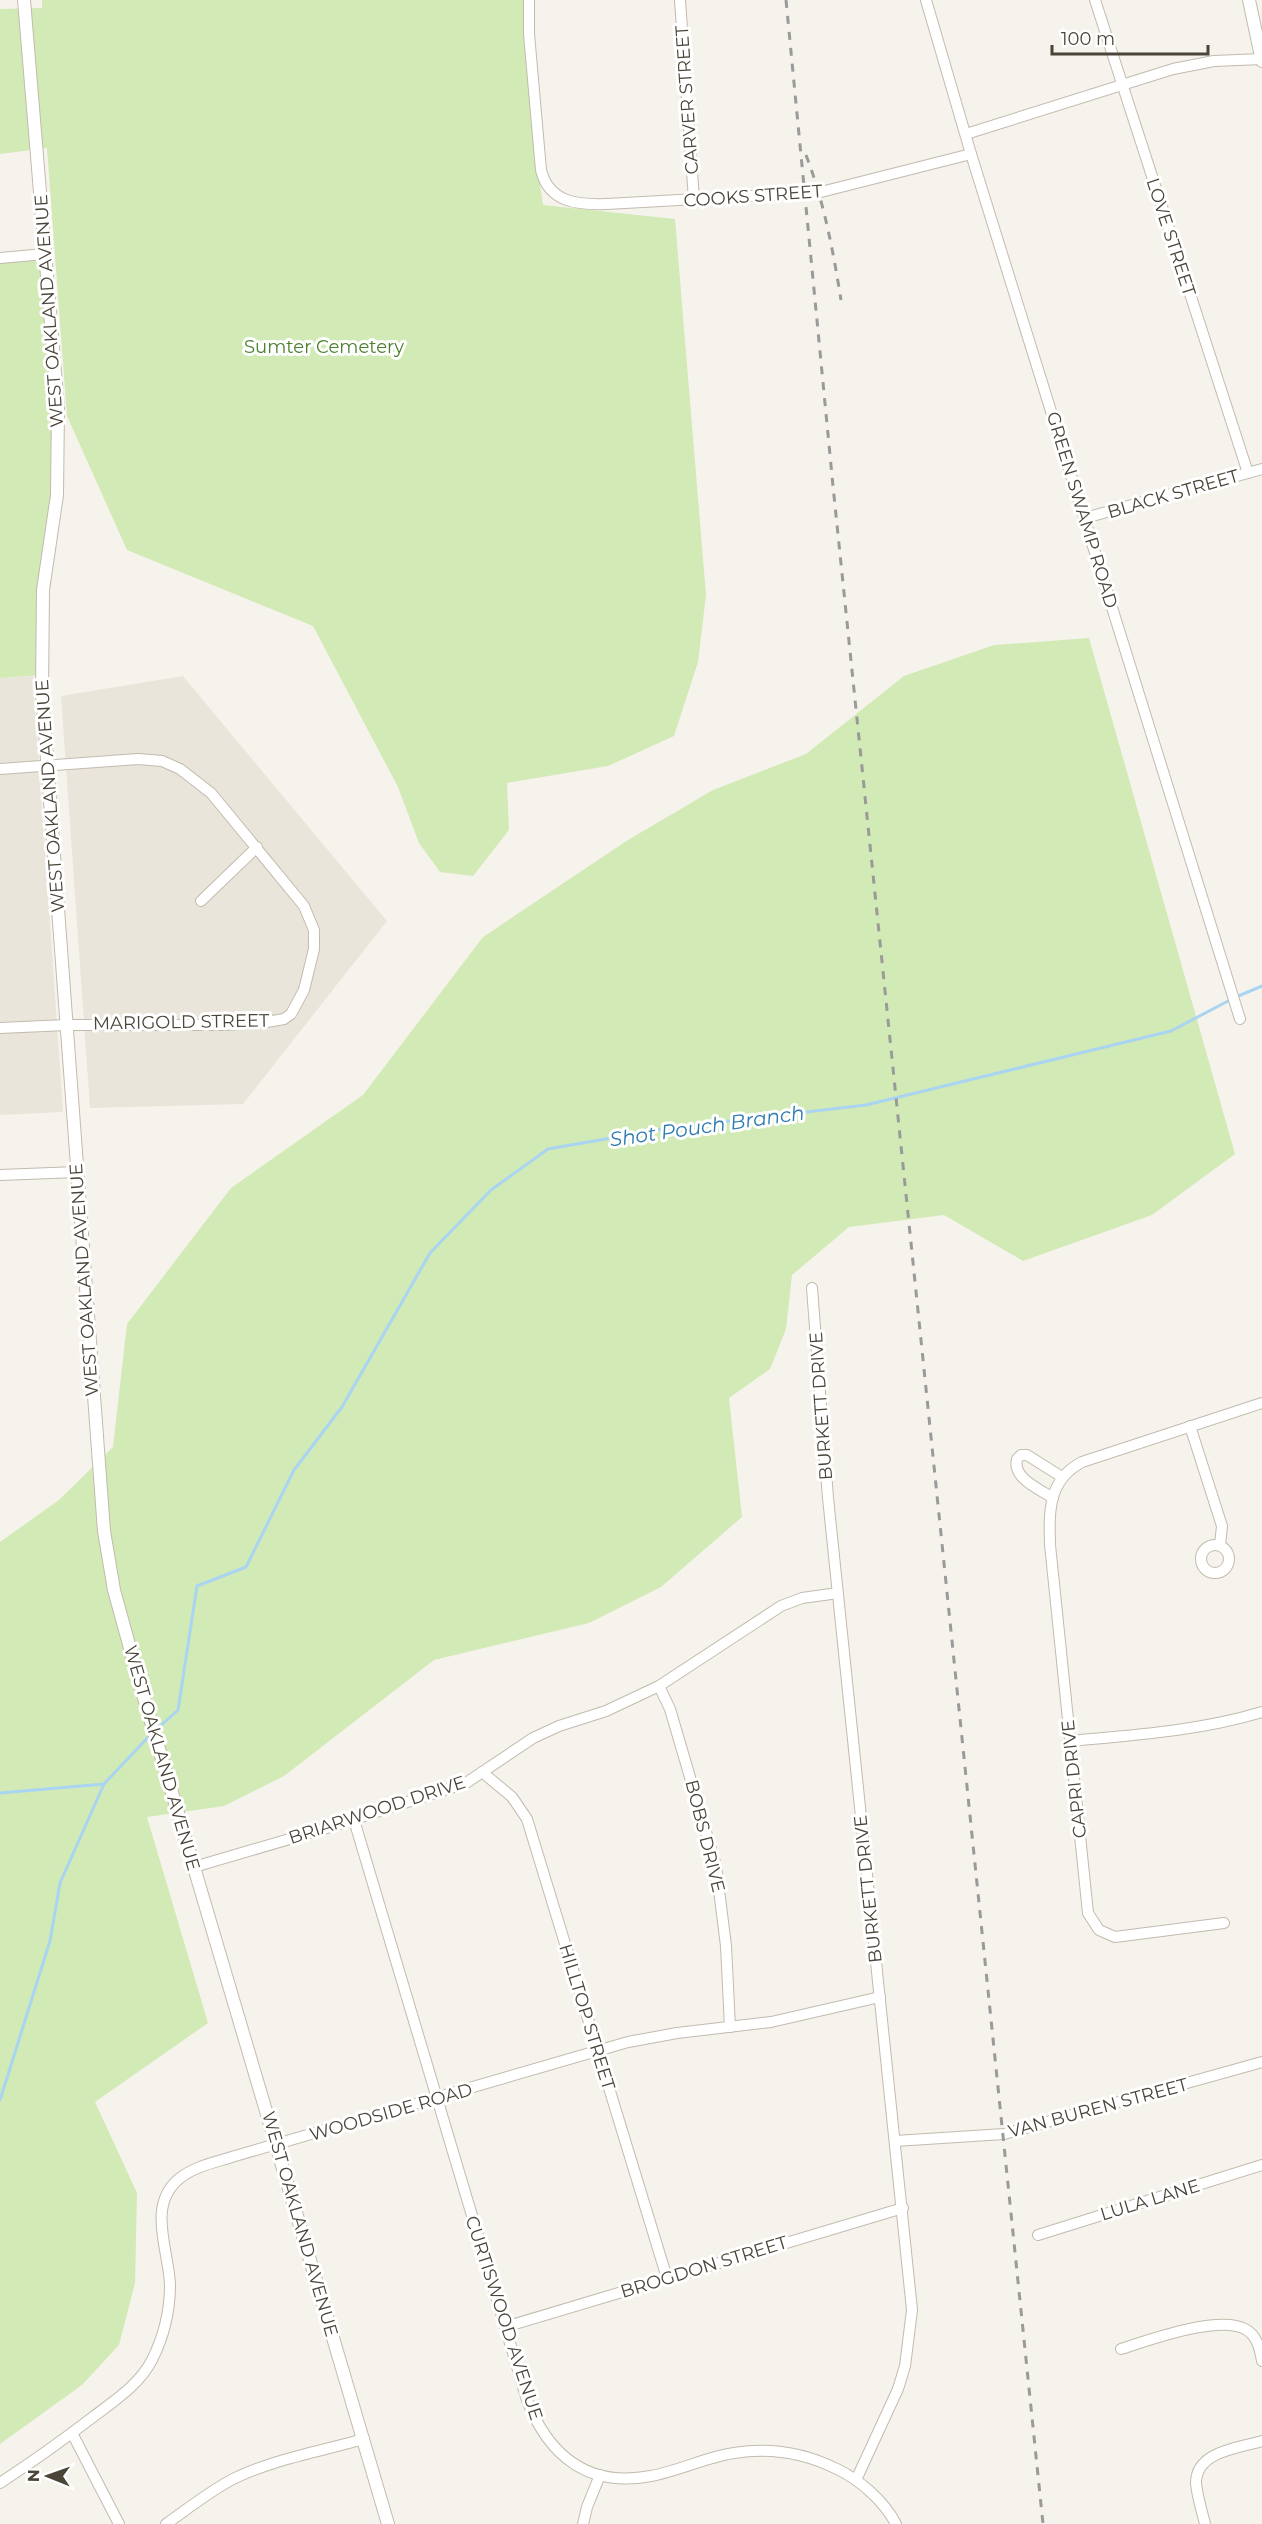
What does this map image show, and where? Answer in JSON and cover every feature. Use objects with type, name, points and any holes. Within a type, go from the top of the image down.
[{"type":"street","name":"WEST OAKLAND AVENUE","points":[[24,0],[58,408],[57,495],[43,590],[42,692],[104,1531],[114,1590],[148,1714],[277,2144],[387,2524]]},
{"type":"street","name":"COOKS STREET","points":[[529,0],[529,34],[541,170],[546,185],[554,194],[576,204],[821,192],[971,154]]},
{"type":"street","name":"CARVER STREET","points":[[680,0],[694,200]]},
{"type":"street","name":"GREEN SWAMP ROAD","points":[[926,0],[971,154],[1240,1019]]},
{"type":"street","name":"LOVE STREET","points":[[1095,0],[1248,473]]},
{"type":"street","points":[[966,134],[1196,63],[1262,60],[1249,0]]},
{"type":"street","points":[[0,258],[45,254]]},
{"type":"street","name":"BLACK STREET","points":[[1085,518],[1262,469]]},
{"type":"street","name":"MARIGOLD STREET","points":[[0,769],[138,759],[162,761],[187,773],[211,793],[304,906],[314,930],[314,949],[304,990],[291,1014],[284,1019],[261,1023],[0,1028]]},
{"type":"street","points":[[201,901],[256,847]]},
{"type":"street","points":[[0,1175],[77,1172]]},
{"type":"street","name":"BURKETT DRIVE","points":[[812,1288],[828,1498],[912,2310],[905,2366],[888,2413],[856,2480]]},
{"type":"street","points":[[1053,1498],[1020,1475],[1016,1469],[1017,1459],[1027,1455],[1062,1477],[1075,1466],[1103,1454],[1262,1403]]},
{"type":"street","points":[[1190,1426],[1222,1526],[1220,1545]]},
{"type":"street","name":"CAPRI DRIVE","points":[[1062,1477],[1053,1498],[1050,1545],[1088,1913],[1099,1930],[1114,1937],[1224,1923]]},
{"type":"street","name":"BRIARWOOD DRIVE","points":[[194,1867],[450,1789],[482,1773],[538,1735],[606,1711],[659,1686],[781,1606],[802,1598],[838,1593]]},
{"type":"street","name":"BOBS DRIVE","points":[[659,1686],[670,1709],[716,1866],[722,1905],[730,2027]]},
{"type":"street","points":[[1070,1742],[1181,1731],[1228,1722],[1262,1712]]},
{"type":"street","name":"HILLTOP STREET","points":[[482,1773],[512,1797],[527,1819],[667,2278]]},
{"type":"street","name":"CURTISWOOD AVENUE","points":[[354,1820],[527,2400],[551,2446],[569,2461],[600,2475],[634,2478],[652,2476],[732,2453],[770,2451],[794,2454],[827,2464],[856,2480],[876,2498],[896,2524]]},
{"type":"street","name":"WOODSIDE ROAD","points":[[0,2483],[72,2433],[132,2387],[144,2373],[160,2343],[170,2288],[161,2223],[162,2206],[170,2190],[188,2172],[628,2042],[678,2032],[787,2019],[880,1997]]},
{"type":"street","name":"VAN BUREN STREET","points":[[895,2141],[1004,2134],[1262,2062]]},
{"type":"street","name":"LULA LANE","points":[[1038,2235],[1262,2165]]},
{"type":"street","name":"BROGDON STREET","points":[[505,2327],[903,2208]]},
{"type":"street","points":[[1121,2349],[1187,2330],[1228,2325],[1246,2329],[1253,2336],[1259,2347],[1262,2361]]},
{"type":"street","points":[[72,2433],[119,2524]]},
{"type":"street","points":[[166,2524],[217,2488],[242,2475],[364,2439]]},
{"type":"street","points":[[1205,2524],[1196,2482],[1198,2473],[1206,2460],[1221,2453],[1262,2442]]},
{"type":"street","points":[[583,2524],[587,2506],[600,2475]]},
{"type":"shaded area","points":[[33,676],[63,1112],[0,1115],[0,678]]},
{"type":"shaded area","points":[[183,676],[387,921],[243,1104],[90,1108],[61,696]]},
{"type":"green space","name":"Sumter Cemetery","points":[[42,0],[524,0],[532,128],[543,205],[675,219],[706,595],[698,662],[674,736],[608,766],[507,783],[509,830],[473,876],[440,872],[419,843],[398,787],[313,626],[127,550],[67,416],[47,148],[0,154],[0,9],[42,8]]},
{"type":"green space","points":[[45,254],[58,408],[42,675],[0,678],[0,258]]},
{"type":"green space","points":[[1089,638],[1235,1154],[1152,1215],[1023,1261],[944,1215],[849,1227],[792,1275],[786,1329],[770,1369],[729,1398],[742,1517],[661,1587],[589,1623],[434,1660],[284,1776],[224,1806],[147,1817],[208,2023],[95,2102],[137,2193],[135,2283],[119,2345],[82,2385],[0,2444],[0,1542],[59,1500],[113,1447],[127,1324],[231,1188],[363,1095],[483,937],[628,840],[713,790],[806,754],[904,676],[994,645]]},
{"type":"waterway","name":"Shot Pouch Branch","points":[[1236,997],[1262,986]]},
{"type":"waterway","name":"Shot Pouch Branch","points":[[157,1729],[178,1710],[197,1586],[246,1567],[294,1470],[342,1407],[430,1253],[491,1190],[548,1149],[663,1129],[866,1105],[1171,1031],[1230,1000]]},
{"type":"waterway","points":[[0,2100],[50,1941],[60,1883],[104,1784],[152,1733]]},
{"type":"waterway","name":"Shot Pouch Branch","points":[[0,1793],[104,1784]]},
{"type":"railway","points":[[786,0],[833,486],[1043,2524]]},
{"type":"railway","points":[[806,155],[827,226],[841,300]]}]
